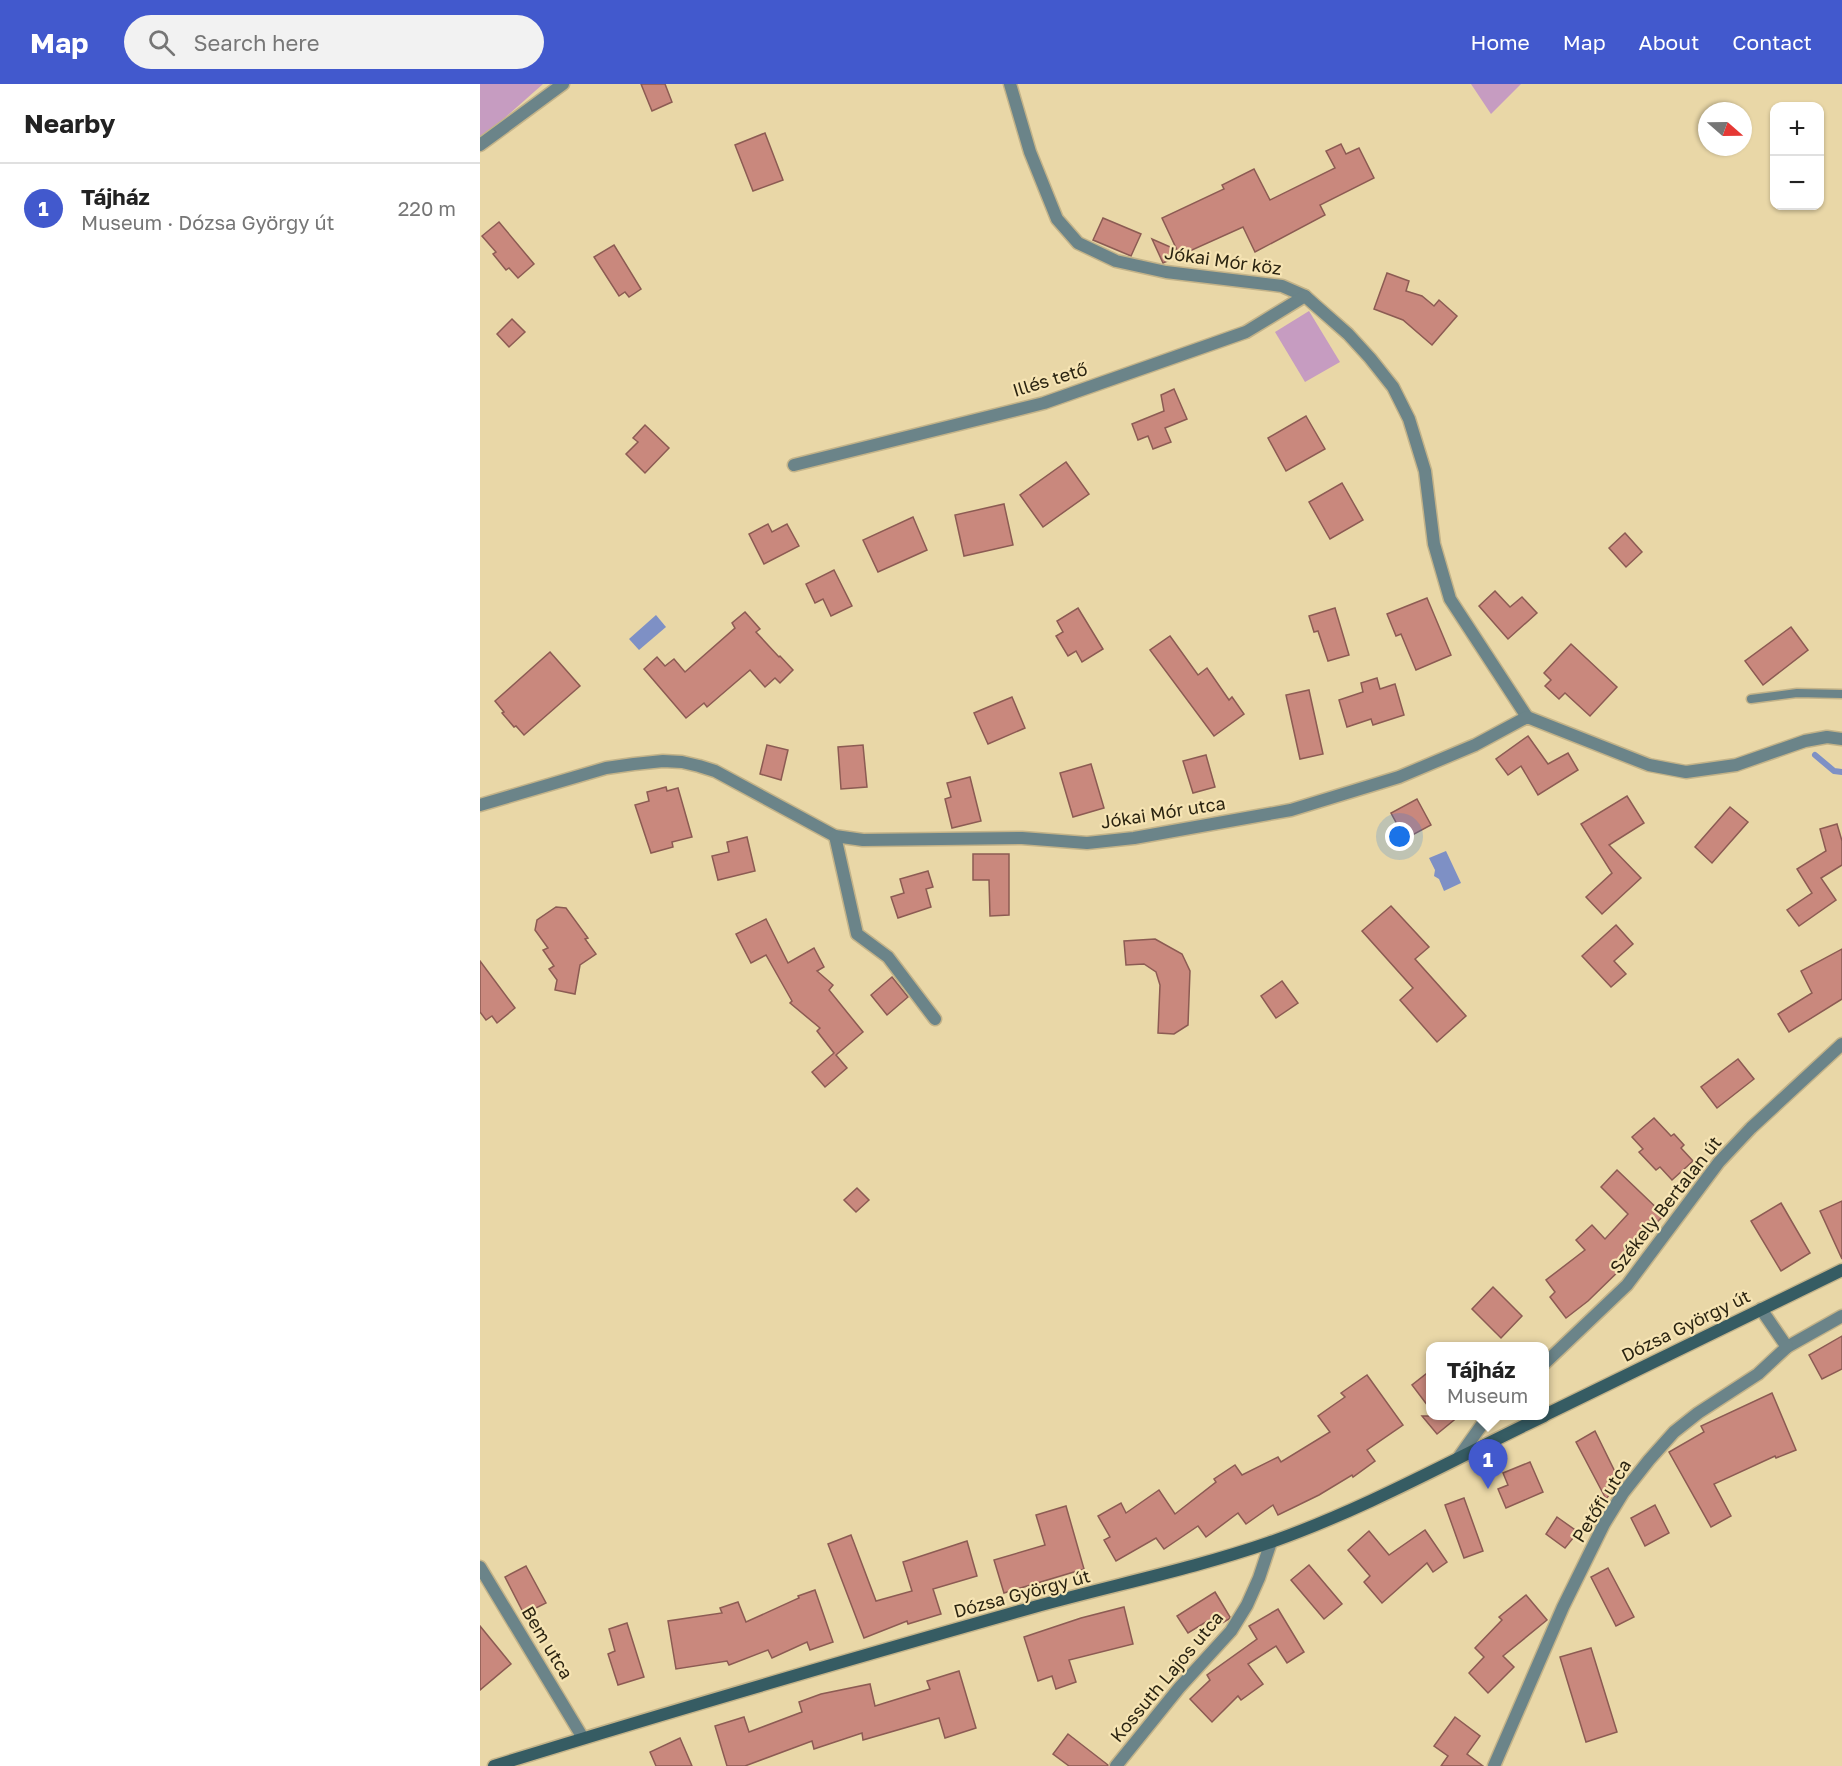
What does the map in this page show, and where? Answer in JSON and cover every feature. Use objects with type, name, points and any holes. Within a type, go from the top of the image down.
[{"type":"main road","name":"Dózsa György út","points":[[1549,1413],[1842,1270]]},
{"type":"main road","name":"Dózsa György út","points":[[494,1766],[1037,1606],[1181,1570],[1270,1542],[1373,1500],[1534,1420]]},
{"type":"street","points":[[480,145],[563,84]]},
{"type":"street","name":"Jókai Mór köz","points":[[1010,84],[1030,152],[1058,219],[1078,243],[1116,261],[1166,272],[1282,286],[1305,297],[1348,334],[1370,358],[1393,387],[1409,419],[1425,471],[1434,544],[1450,599],[1527,717]]},
{"type":"street","name":"Illés tető","points":[[794,465],[1044,403],[1246,332],[1305,297]]},
{"type":"street","points":[[1527,717],[1648,765],[1686,772],[1736,765],[1805,741],[1827,737],[1842,739]]},
{"type":"street","name":"Jókai Mór utca","points":[[480,806],[606,768],[663,761],[682,762],[715,771],[835,836],[862,840],[1022,838],[1087,843],[1134,838],[1291,810],[1399,777],[1475,745],[1527,717]]},
{"type":"street","points":[[835,836],[857,934],[888,957],[935,1019]]},
{"type":"street","name":"Székely Bertalan út","points":[[1549,1359],[1627,1285],[1719,1162],[1751,1128],[1842,1044]]},
{"type":"street","points":[[1761,1309],[1787,1347],[1842,1316]]},
{"type":"street","name":"Petőfi utca","points":[[1494,1766],[1563,1607],[1604,1524],[1623,1493],[1674,1432],[1758,1374],[1787,1347]]},
{"type":"street","points":[[1459,1457],[1485,1420]]},
{"type":"street","name":"Kossuth Lajos utca","points":[[1116,1766],[1179,1688],[1231,1631],[1247,1605],[1259,1578],[1270,1542]]},
{"type":"street","name":"Bem utca","points":[[480,1567],[583,1738]]},
{"type":"lane","points":[[1751,699],[1797,693],[1842,694]]},
{"type":"shaded area","points":[[480,84],[543,84],[480,140]]},
{"type":"shaded area","points":[[1471,84],[1521,84],[1491,114]]},
{"type":"shaded area","points":[[1309,311],[1340,362],[1305,382],[1275,332]]},
{"type":"water","points":[[656,615],[666,627],[639,650],[629,639]]},
{"type":"water","points":[[1446,851],[1461,883],[1444,891],[1439,879],[1434,876],[1435,870],[1429,858]]},
{"type":"building","points":[[641,84],[665,84],[672,102],[652,111]]},
{"type":"building","points":[[765,133],[783,180],[753,191],[735,145]]},
{"type":"building","points":[[1341,144],[1346,154],[1359,148],[1374,178],[1320,205],[1325,215],[1255,252],[1243,227],[1163,263],[1152,239],[1177,250],[1162,218],[1224,189],[1222,185],[1254,169],[1270,200],[1335,168],[1326,151]]},
{"type":"building","points":[[1103,218],[1141,234],[1131,256],[1093,240]]},
{"type":"building","points":[[499,222],[534,264],[518,278],[509,268],[506,270],[493,254],[496,252],[482,236]]},
{"type":"building","points":[[614,245],[641,289],[629,297],[625,292],[619,296],[594,257]]},
{"type":"building","points":[[1387,273],[1409,281],[1406,291],[1422,296],[1434,306],[1439,300],[1457,316],[1432,345],[1403,320],[1374,309]]},
{"type":"building","points":[[512,319],[525,332],[509,347],[497,334]]},
{"type":"building","points":[[1174,389],[1187,419],[1165,428],[1171,442],[1153,449],[1148,436],[1138,440],[1132,424],[1164,411],[1161,395]]},
{"type":"building","points":[[1306,416],[1325,449],[1286,471],[1268,438]]},
{"type":"building","points":[[645,425],[669,448],[645,473],[626,454],[638,442],[633,438]]},
{"type":"building","points":[[1066,462],[1089,494],[1043,527],[1020,495]]},
{"type":"building","points":[[1342,483],[1363,520],[1330,539],[1309,502]]},
{"type":"building","points":[[1004,504],[1013,545],[964,556],[955,515]]},
{"type":"building","points":[[913,517],[927,550],[878,572],[863,540]]},
{"type":"building","points":[[768,524],[772,532],[787,524],[799,546],[764,564],[749,534]]},
{"type":"building","points":[[1625,533],[1642,552],[1626,567],[1609,548]]},
{"type":"building","points":[[834,570],[852,606],[831,616],[823,599],[815,603],[806,584]]},
{"type":"building","points":[[1495,591],[1510,607],[1522,597],[1537,613],[1508,639],[1479,606]]},
{"type":"building","points":[[1427,598],[1451,655],[1416,670],[1401,634],[1396,636],[1387,614]]},
{"type":"building","points":[[1078,608],[1103,649],[1082,662],[1076,651],[1068,656],[1056,636],[1063,632],[1057,621]]},
{"type":"building","points":[[1335,608],[1349,655],[1328,661],[1318,631],[1314,632],[1309,616]]},
{"type":"building","points":[[745,612],[760,629],[756,632],[793,670],[780,683],[775,678],[765,687],[750,670],[707,707],[704,703],[686,718],[644,669],[657,657],[665,666],[674,659],[685,672],[735,628],[732,623]]},
{"type":"building","points":[[1791,627],[1808,650],[1763,685],[1745,661]]},
{"type":"building","points":[[1170,636],[1198,675],[1207,668],[1229,700],[1232,697],[1244,714],[1214,736],[1150,650]]},
{"type":"building","points":[[1571,644],[1617,687],[1590,716],[1565,693],[1559,699],[1545,686],[1551,680],[1544,673]]},
{"type":"building","points":[[550,652],[580,686],[524,735],[502,713],[504,712],[495,701]]},
{"type":"building","points":[[1377,678],[1380,689],[1395,684],[1404,715],[1373,725],[1371,719],[1347,727],[1339,700],[1363,692],[1361,683]]},
{"type":"building","points":[[1309,690],[1323,754],[1300,759],[1286,695]]},
{"type":"building","points":[[1012,697],[1025,728],[988,744],[974,713]]},
{"type":"building","points":[[1528,736],[1548,764],[1568,753],[1578,770],[1538,795],[1521,766],[1508,775],[1496,759]]},
{"type":"building","points":[[767,745],[788,750],[781,780],[760,774]]},
{"type":"building","points":[[863,745],[867,787],[841,789],[838,747]]},
{"type":"building","points":[[1206,755],[1215,787],[1193,793],[1183,761]]},
{"type":"building","points":[[1091,764],[1104,808],[1073,817],[1060,773]]},
{"type":"building","points":[[970,777],[981,821],[952,828],[945,799],[951,797],[947,783]]},
{"type":"building","points":[[666,787],[667,791],[678,788],[692,837],[672,842],[673,847],[651,853],[635,805],[649,801],[647,792]]},
{"type":"building","points":[[1627,796],[1644,823],[1609,845],[1641,878],[1602,914],[1586,897],[1612,873],[1581,824]]},
{"type":"building","points":[[1417,799],[1431,825],[1405,839],[1391,813]]},
{"type":"building","points":[[1730,807],[1748,822],[1712,863],[1695,847]]},
{"type":"building","points":[[1837,824],[1842,841],[1842,865],[1821,878],[1836,900],[1799,926],[1787,910],[1812,893],[1797,869],[1826,851],[1820,829]]},
{"type":"building","points":[[747,837],[755,871],[718,880],[712,856],[729,852],[727,842]]},
{"type":"building","points":[[973,854],[1009,854],[1009,915],[990,916],[989,880],[973,880]]},
{"type":"building","points":[[928,871],[933,887],[926,889],[931,907],[898,918],[891,897],[904,893],[900,879]]},
{"type":"building","points":[[1391,906],[1429,947],[1415,959],[1466,1016],[1437,1042],[1400,1000],[1413,988],[1362,931]]},
{"type":"building","points":[[556,907],[566,908],[588,938],[585,939],[596,954],[580,965],[575,994],[555,990],[557,980],[549,969],[554,966],[543,950],[548,948],[535,930],[537,920]]},
{"type":"building","points":[[766,919],[788,963],[814,948],[824,967],[817,971],[833,985],[829,990],[863,1032],[836,1055],[847,1068],[825,1087],[812,1072],[834,1053],[817,1031],[820,1028],[790,1003],[792,1001],[766,955],[751,963],[736,934]]},
{"type":"building","points":[[1616,925],[1633,944],[1614,961],[1626,974],[1611,987],[1582,956]]},
{"type":"building","points":[[1155,939],[1182,954],[1190,971],[1188,1025],[1174,1034],[1158,1033],[1160,985],[1156,972],[1144,964],[1126,965],[1124,941]]},
{"type":"building","points":[[1842,949],[1842,999],[1789,1032],[1778,1014],[1812,993],[1801,971]]},
{"type":"building","points":[[480,961],[515,1008],[497,1023],[492,1016],[486,1020],[480,1012]]},
{"type":"building","points":[[892,977],[908,997],[887,1015],[871,995]]},
{"type":"building","points":[[1282,981],[1298,1003],[1276,1018],[1261,996]]},
{"type":"building","points":[[1738,1059],[1754,1079],[1717,1108],[1701,1087]]},
{"type":"building","points":[[1654,1118],[1671,1136],[1674,1134],[1684,1145],[1681,1148],[1693,1161],[1672,1180],[1660,1167],[1656,1170],[1639,1152],[1643,1149],[1632,1137]]},
{"type":"building","points":[[1617,1170],[1664,1215],[1623,1257],[1628,1262],[1588,1301],[1566,1318],[1550,1297],[1555,1292],[1546,1280],[1585,1250],[1576,1240],[1592,1225],[1605,1239],[1628,1214],[1601,1187]]},
{"type":"building","points":[[857,1188],[869,1200],[856,1212],[844,1200]]},
{"type":"building","points":[[1842,1201],[1842,1259],[1820,1211]]},
{"type":"building","points":[[1781,1203],[1810,1253],[1781,1271],[1751,1221]]},
{"type":"building","points":[[1493,1287],[1522,1316],[1501,1338],[1472,1309]]},
{"type":"building","points":[[1842,1336],[1842,1369],[1822,1379],[1809,1355]]},
{"type":"building","points":[[1426,1374],[1426,1403],[1412,1385]]},
{"type":"building","points":[[1367,1375],[1403,1425],[1367,1450],[1375,1461],[1353,1477],[1352,1475],[1319,1495],[1278,1515],[1273,1505],[1246,1524],[1238,1513],[1206,1537],[1198,1526],[1164,1549],[1156,1538],[1116,1561],[1104,1540],[1110,1537],[1098,1516],[1121,1503],[1126,1513],[1159,1490],[1175,1514],[1216,1482],[1214,1479],[1235,1465],[1242,1475],[1278,1457],[1281,1462],[1330,1432],[1318,1416],[1345,1397],[1341,1393]]},
{"type":"building","points":[[1772,1393],[1796,1450],[1776,1458],[1775,1456],[1714,1484],[1731,1516],[1711,1527],[1669,1452],[1704,1432],[1701,1426]]},
{"type":"building","points":[[1422,1416],[1426,1416],[1426,1420],[1454,1420],[1437,1434]]},
{"type":"building","points":[[1595,1431],[1620,1482],[1606,1499],[1576,1442]]},
{"type":"building","points":[[1530,1462],[1543,1492],[1506,1508],[1498,1489],[1508,1485],[1503,1473]]},
{"type":"building","points":[[1464,1498],[1483,1551],[1464,1558],[1445,1505]]},
{"type":"building","points":[[1655,1505],[1669,1533],[1645,1546],[1631,1518]]},
{"type":"building","points":[[1066,1506],[1084,1569],[1004,1593],[994,1560],[1045,1545],[1036,1515]]},
{"type":"building","points":[[1557,1517],[1578,1532],[1565,1548],[1546,1534]]},
{"type":"building","points":[[1425,1530],[1447,1562],[1433,1572],[1427,1563],[1382,1603],[1364,1582],[1370,1576],[1348,1550],[1369,1531],[1389,1555]]},
{"type":"building","points":[[851,1535],[876,1601],[912,1591],[903,1562],[967,1541],[977,1576],[933,1589],[941,1614],[908,1624],[907,1621],[864,1638],[828,1544]]},
{"type":"building","points":[[1309,1565],[1342,1604],[1324,1619],[1291,1580]]},
{"type":"building","points":[[526,1566],[546,1603],[524,1614],[505,1577]]},
{"type":"building","points":[[1608,1568],[1634,1617],[1616,1626],[1591,1577]]},
{"type":"building","points":[[815,1590],[833,1642],[810,1650],[807,1642],[772,1658],[768,1650],[729,1665],[727,1661],[676,1669],[668,1621],[722,1613],[720,1608],[738,1602],[746,1622]]},
{"type":"building","points":[[1215,1592],[1230,1617],[1229,1619],[1214,1628],[1209,1620],[1188,1633],[1177,1616]]},
{"type":"building","points":[[1526,1595],[1547,1620],[1503,1656],[1514,1667],[1488,1693],[1469,1673],[1484,1657],[1475,1648],[1502,1620],[1499,1617]]},
{"type":"building","points":[[1124,1607],[1133,1644],[1069,1660],[1076,1682],[1056,1689],[1052,1676],[1038,1681],[1024,1637],[1081,1618]]},
{"type":"building","points":[[1278,1609],[1304,1652],[1287,1663],[1276,1646],[1248,1664],[1263,1684],[1241,1700],[1238,1696],[1212,1722],[1190,1699],[1210,1680],[1207,1675],[1257,1639],[1249,1626]]},
{"type":"building","points":[[627,1623],[644,1677],[618,1685],[608,1654],[615,1651],[609,1629]]},
{"type":"building","points":[[480,1626],[511,1664],[480,1690]]},
{"type":"building","points":[[1591,1648],[1617,1732],[1586,1742],[1560,1657]]},
{"type":"building","points":[[959,1671],[976,1728],[945,1738],[939,1718],[863,1740],[862,1733],[814,1749],[812,1741],[745,1766],[727,1766],[715,1726],[744,1717],[749,1732],[802,1712],[799,1702],[821,1694],[870,1684],[875,1706],[930,1689],[927,1681]]},
{"type":"building","points":[[1455,1717],[1480,1736],[1467,1754],[1483,1766],[1441,1766],[1448,1756],[1434,1746]]},
{"type":"building","points":[[1068,1734],[1108,1766],[1069,1766],[1053,1754]]},
{"type":"building","points":[[680,1738],[692,1766],[656,1766],[650,1752]]},
{"type":"waterway","points":[[1815,755],[1834,771],[1842,772]]},
{"type":"place","name":"Tájház","points":[[1488,1489]]}]
